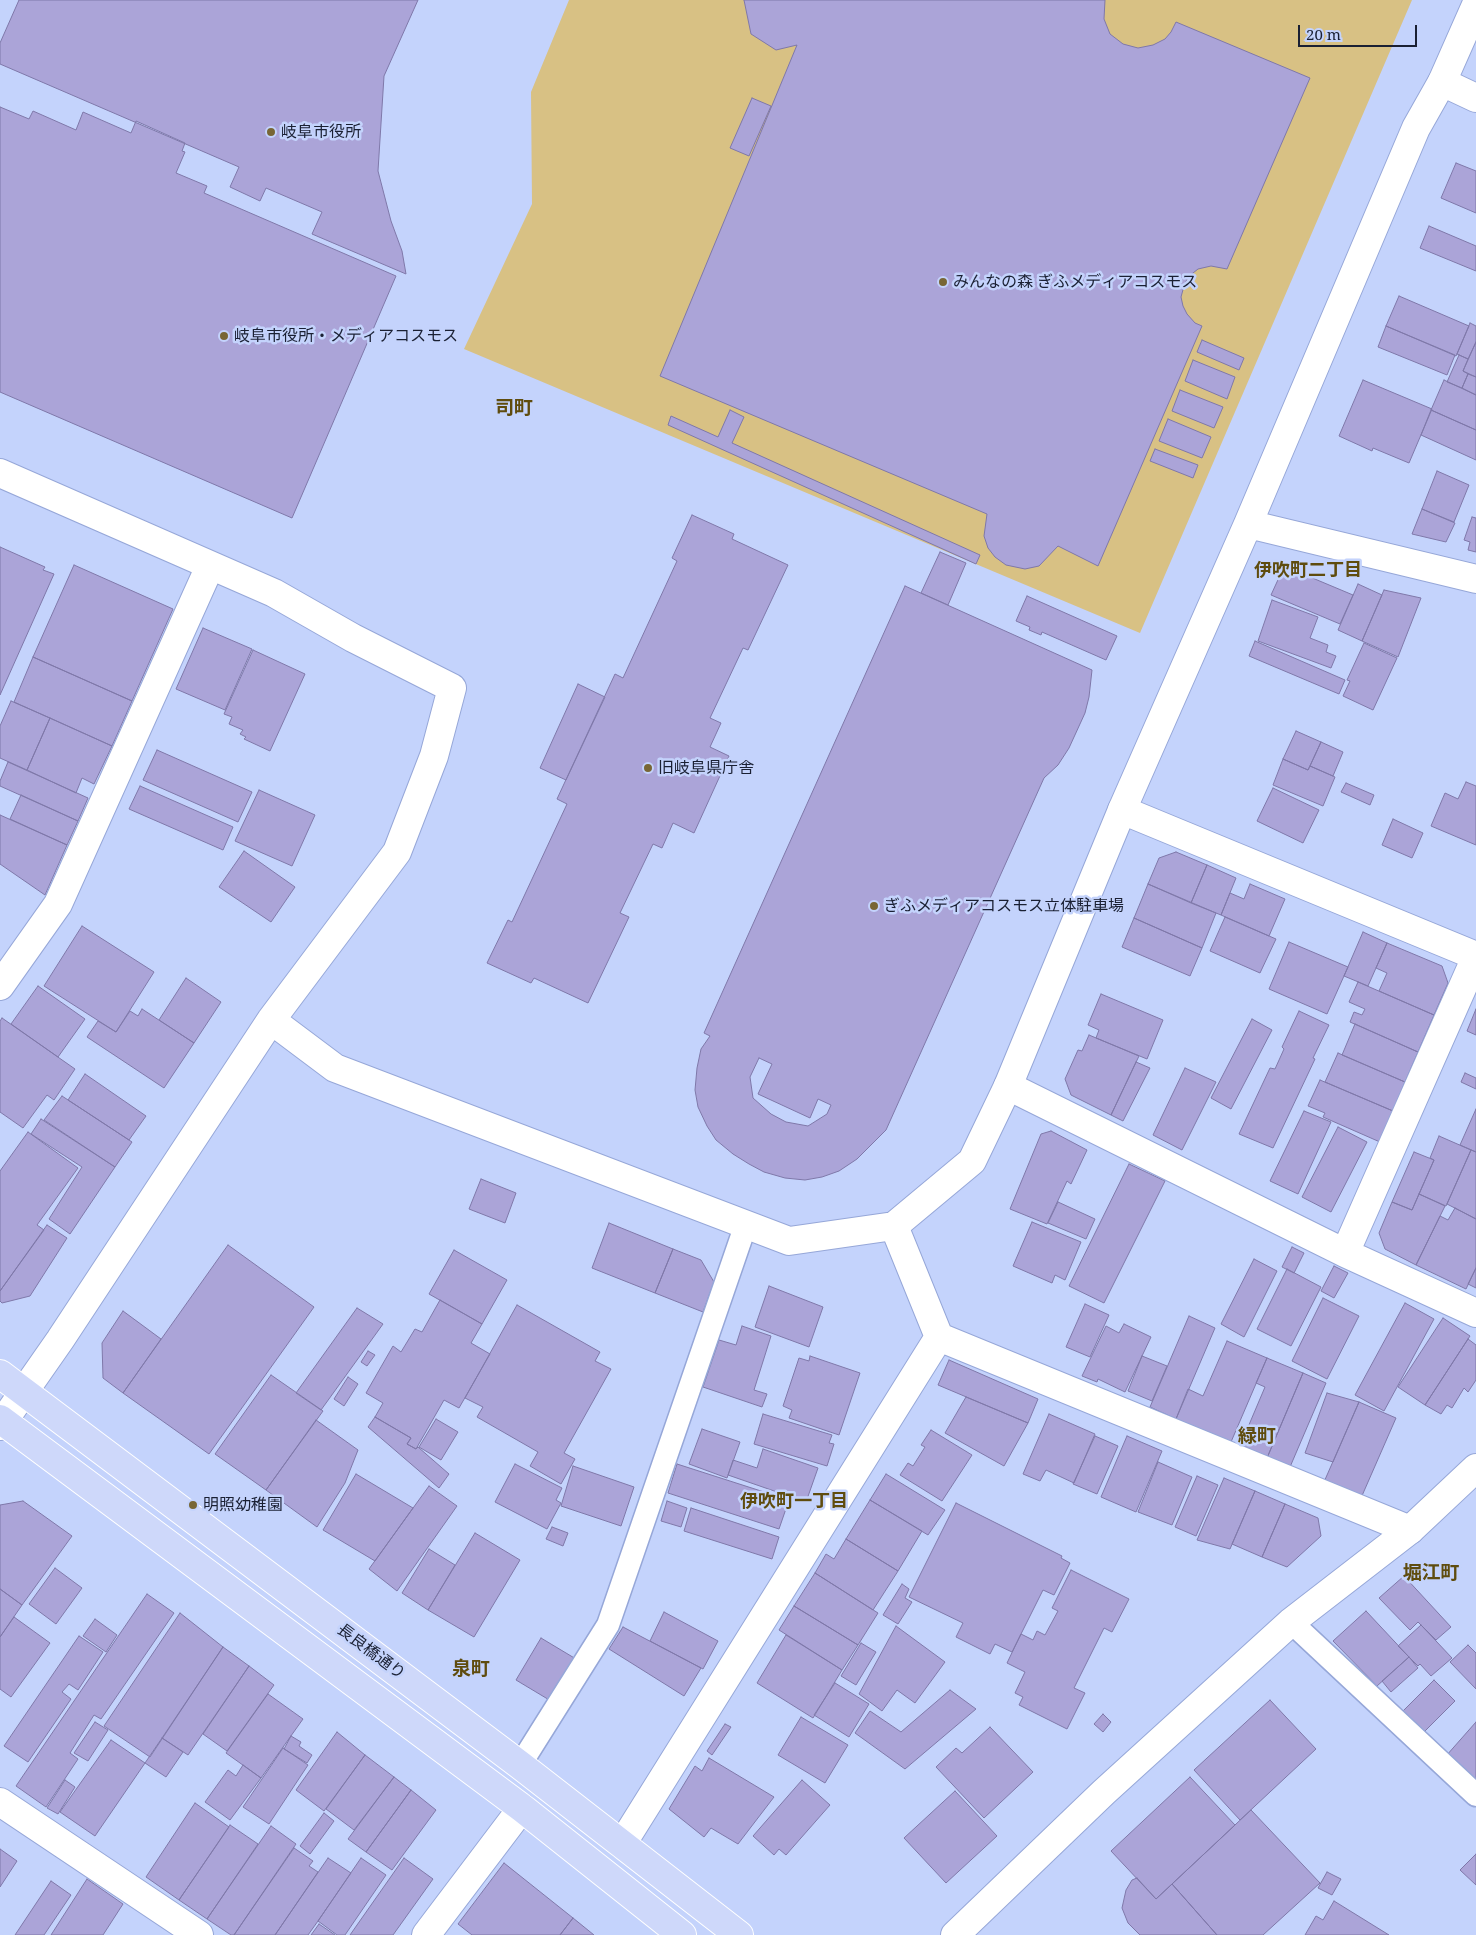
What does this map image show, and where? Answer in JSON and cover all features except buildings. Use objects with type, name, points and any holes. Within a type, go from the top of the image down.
[{"type":"highway","name":"長良橋通り","points":[[0,1374],[520,1765],[738,1935]]},
{"type":"highway","points":[[1,1422],[522,1808],[682,1935]]},
{"type":"street","points":[[271,1020],[335,1068],[789,1241],[894,1226],[972,1161],[1008,1086],[1122,810],[1248,524],[1416,128],[1442,82],[1476,5]]},
{"type":"street","points":[[1442,82],[1476,98]]},
{"type":"street","points":[[0,474],[274,593],[353,638],[452,688],[434,756],[397,852],[271,1020],[60,1340],[1,1422]]},
{"type":"street","points":[[1248,524],[1476,579]]},
{"type":"street","points":[[0,986],[58,904],[210,566]]},
{"type":"street","points":[[1122,810],[1476,956],[1345,1253]]},
{"type":"street","points":[[1008,1086],[1345,1253],[1476,1312]]},
{"type":"street","points":[[894,1226],[939,1336],[1410,1530]]},
{"type":"street","points":[[622,1844],[939,1336]]},
{"type":"street","points":[[955,1935],[1104,1792],[1291,1622],[1410,1530],[1476,1468]]},
{"type":"street","points":[[0,1802],[199,1935]]},
{"type":"street","points":[[426,1935],[522,1808]]},
{"type":"lane","points":[[520,1765],[608,1625],[746,1224]]},
{"type":"lane","points":[[1291,1622],[1476,1795]]},
{"type":"shaded area","name":"みんなの森 ぎふメディアコスモス","points":[[569,0],[1412,0],[1140,633],[464,349],[532,204],[531,92]]},
{"type":"place","name":"岐阜市役所","points":[[271,132]]},
{"type":"place","name":"みんなの森 ぎふメディアコスモス","points":[[943,282]]},
{"type":"place","name":"岐阜市役所・メディアコスモス","points":[[224,336]]},
{"type":"place","name":"旧岐阜県庁舎","points":[[648,768]]},
{"type":"place","name":"ぎふメディアコスモス立体駐車場","points":[[874,906]]},
{"type":"place","name":"明照幼稚園","points":[[193,1505]]},
{"type":"district","name":"司町","points":[[514,409]]},
{"type":"district","name":"伊吹町二丁目","points":[[1308,571]]},
{"type":"district","name":"緑町","points":[[1257,1437]]},
{"type":"district","name":"伊吹町一丁目","points":[[794,1502]]},
{"type":"district","name":"堀江町","points":[[1431,1574]]},
{"type":"district","name":"泉町","points":[[471,1670]]}]
